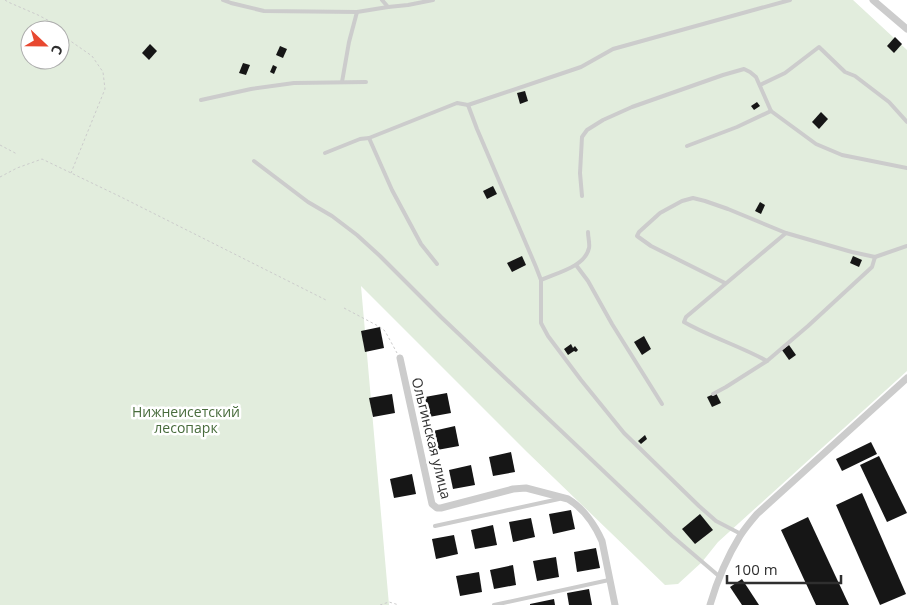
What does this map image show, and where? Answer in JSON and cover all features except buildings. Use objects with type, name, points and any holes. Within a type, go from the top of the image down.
[{"type":"street","points":[[873,0],[907,29]]},
{"type":"street","name":"Ольгинская улица","points":[[400,358],[434,507],[441,508],[518,488],[526,488],[564,498],[574,503],[590,520],[602,541],[614,605]]},
{"type":"street","points":[[710,605],[720,577],[741,534],[757,514],[907,378]]},
{"type":"lane","points":[[223,0],[264,11],[357,12],[433,0]]},
{"type":"lane","points":[[382,0],[388,7]]},
{"type":"lane","points":[[325,153],[360,139],[369,138],[457,103],[468,105],[581,67],[614,49],[790,0]]},
{"type":"lane","points":[[342,82],[349,42],[357,12]]},
{"type":"lane","points":[[760,85],[785,73],[819,47],[845,72],[855,76],[889,102],[907,122]]},
{"type":"lane","points":[[582,196],[580,174],[582,137],[587,130],[603,120],[632,107],[744,69],[756,77],[771,111],[816,144],[842,155],[907,168]]},
{"type":"lane","points":[[201,100],[251,89],[294,83],[366,82]]},
{"type":"lane","points":[[468,105],[536,267],[540,280],[541,323],[548,336],[624,433],[699,506],[716,520],[741,534]]},
{"type":"lane","points":[[687,146],[737,127],[771,111]]},
{"type":"lane","points":[[369,138],[392,190],[421,244],[436,264]]},
{"type":"lane","points":[[254,161],[274,178],[332,216],[363,240],[441,317],[672,536],[720,577]]},
{"type":"lane","points":[[724,283],[650,246],[637,236],[639,232],[660,213],[682,201],[693,198],[728,209],[786,233],[852,252],[875,257],[907,246]]},
{"type":"lane","points":[[540,280],[582,261],[589,248],[588,232]]},
{"type":"lane","points":[[767,361],[684,322],[686,317],[724,283],[786,233]]},
{"type":"lane","points":[[713,394],[767,361],[872,267],[875,257]]},
{"type":"lane","points":[[576,265],[588,281],[612,324],[662,404]]},
{"type":"lane","points":[[435,526],[564,498]]},
{"type":"lane","points":[[494,605],[609,580]]},
{"type":"path","points":[[5,0],[57,25],[69,40],[92,56],[103,72],[105,89],[71,173]]},
{"type":"path","points":[[0,145],[17,154]]},
{"type":"path","points":[[0,177],[17,168],[42,160],[121,197],[326,300]]},
{"type":"path","points":[[344,308],[386,331],[400,358]]},
{"type":"path","points":[[380,605],[389,602],[399,605]]},
{"type":"green space","name":"Нижнеисетский лесопарк","points":[[0,0],[853,0],[907,50],[907,371],[718,542],[702,562],[678,584],[665,585],[527,452],[361,286],[389,605],[0,605]]}]
